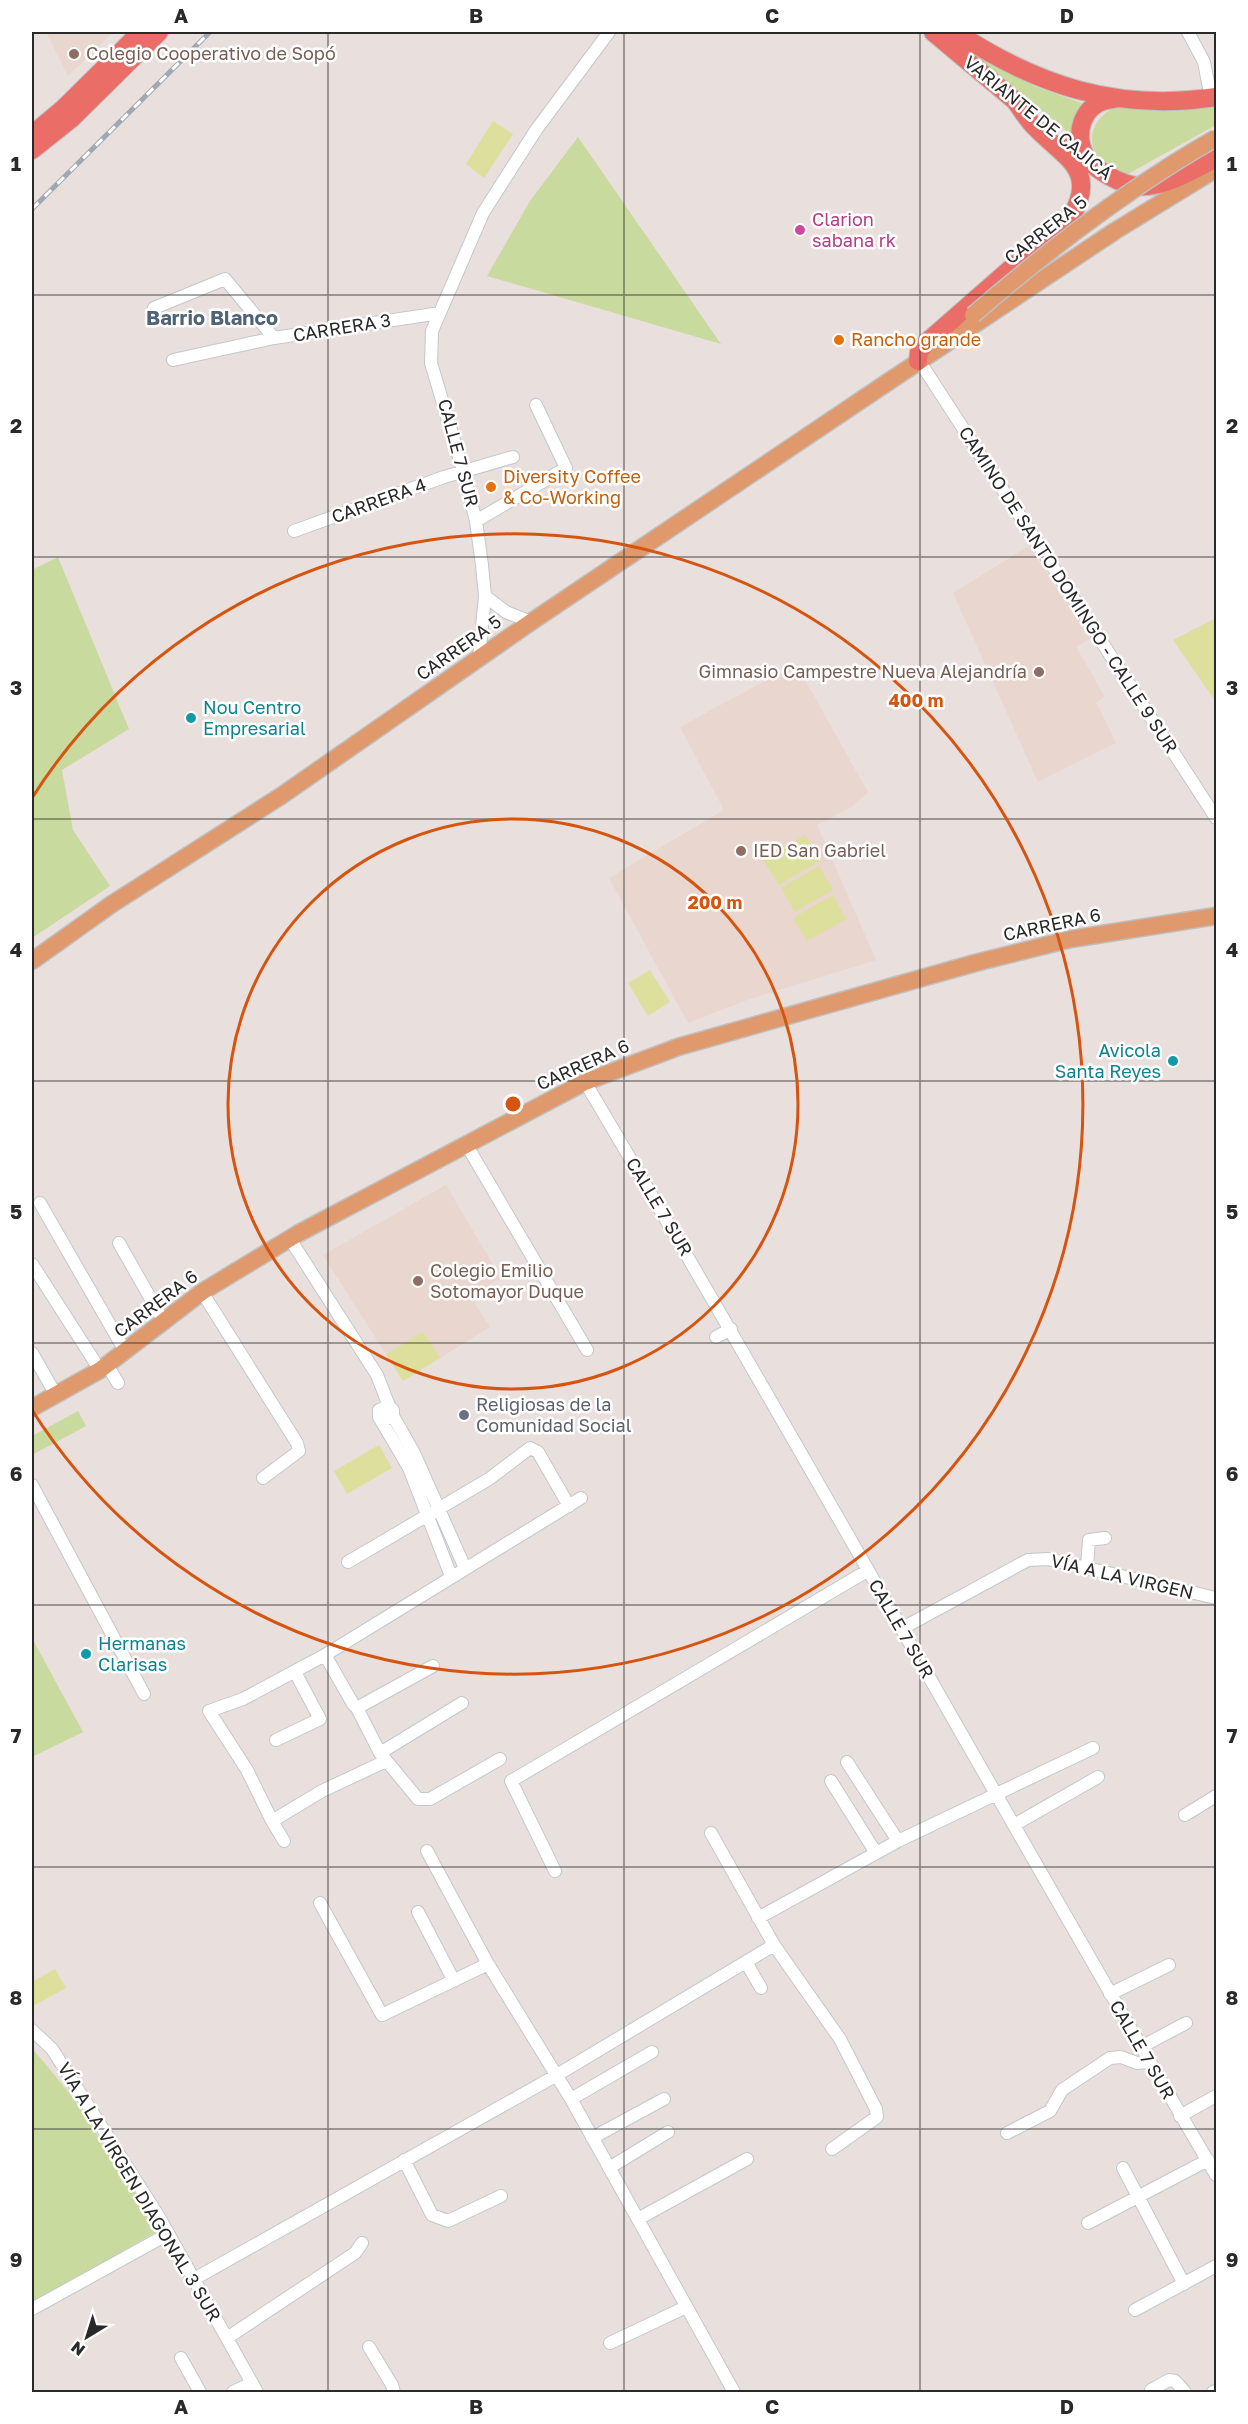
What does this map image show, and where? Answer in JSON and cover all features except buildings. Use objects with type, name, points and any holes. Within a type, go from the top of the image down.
[{"type":"highway","points":[[32,137],[141,32]]},
{"type":"highway","points":[[32,137],[71,119],[159,32]]},
{"type":"highway","name":"VARIANTE DE CAJICÁ","points":[[933,32],[1090,164],[1120,183],[1140,187],[1156,185],[1174,179],[1216,158]]},
{"type":"highway","name":"VARIANTE DE CAJICÁ","points":[[956,32],[1014,68],[1072,90],[1122,99],[1214,98]]},
{"type":"highway","points":[[1090,164],[1081,151],[1078,135],[1082,120],[1092,107],[1106,100],[1122,99]]},
{"type":"highway","points":[[916,363],[919,352],[927,342],[1071,215],[1080,200],[1082,187],[1074,163],[1034,126],[1016,102]]},
{"type":"main road","name":"CARRERA 5","points":[[916,363],[1078,228],[1133,189],[1216,138]]},
{"type":"main road","name":"CARRERA 5","points":[[32,962],[129,893],[281,796],[531,622],[916,363],[1115,231],[1216,169]]},
{"type":"main road","name":"CARRERA 6","points":[[32,1408],[104,1368],[202,1292],[290,1239],[585,1082],[678,1047],[975,963],[1071,939],[1216,916]]},
{"type":"street","name":"CALLE 7 SUR","points":[[479,658],[485,596],[476,521],[431,363],[432,331],[483,213],[536,130],[609,32]]},
{"type":"street","points":[[1188,32],[1204,62],[1214,98]]},
{"type":"street","points":[[154,308],[225,279],[274,338]]},
{"type":"street","name":"CARRERA 3","points":[[173,360],[274,338],[440,313]]},
{"type":"street","name":"CAMINO DE SANTO DOMINGO - CALLE 9 SUR","points":[[916,363],[1216,818]]},
{"type":"street","points":[[476,521],[566,468],[536,405]]},
{"type":"street","name":"CARRERA 4","points":[[294,531],[444,477],[464,474],[513,457]]},
{"type":"street","points":[[485,596],[506,612],[531,622]]},
{"type":"street","name":"CALLE 7 SUR","points":[[585,1082],[731,1329],[867,1571],[1216,2175]]},
{"type":"street","points":[[466,1144],[587,1350]]},
{"type":"street","points":[[40,1203],[126,1351]]},
{"type":"street","points":[[290,1239],[377,1375],[388,1415],[423,1487],[438,1508],[465,1568]]},
{"type":"street","points":[[119,1243],[164,1322]]},
{"type":"street","points":[[32,1264],[104,1368],[118,1383]]},
{"type":"street","points":[[202,1292],[297,1443],[299,1450],[263,1478]]},
{"type":"street","points":[[716,1337],[731,1329]]},
{"type":"street","points":[[32,1353],[56,1395]]},
{"type":"street","points":[[348,1562],[489,1479],[530,1448],[538,1452],[569,1506]]},
{"type":"street","points":[[32,1485],[144,1694]]},
{"type":"street","points":[[423,1487],[427,1515],[451,1576]]},
{"type":"street","points":[[284,1841],[247,1770],[209,1711],[243,1699],[325,1655],[581,1498]]},
{"type":"street","points":[[1087,1568],[1089,1540],[1105,1538]]},
{"type":"street","points":[[446,1561],[459,1554]]},
{"type":"street","name":"VÍA A LA VIRGEN","points":[[901,1629],[1028,1560],[1048,1559],[1216,1598]]},
{"type":"street","points":[[555,1870],[511,1781],[867,1571]]},
{"type":"street","points":[[325,1655],[383,1757],[418,1799],[430,1799],[500,1759]]},
{"type":"street","points":[[357,1708],[433,1666]]},
{"type":"street","points":[[276,1740],[320,1719],[295,1672]]},
{"type":"street","points":[[272,1821],[383,1757],[462,1703]]},
{"type":"street","points":[[758,1918],[898,1841],[1093,1748]]},
{"type":"street","points":[[847,1762],[898,1841]]},
{"type":"street","points":[[1014,1825],[1098,1777]]},
{"type":"street","points":[[831,1781],[876,1853]]},
{"type":"street","points":[[1185,1815],[1216,1796]]},
{"type":"street","points":[[711,1833],[774,1945],[840,2038],[876,2109],[876,2117],[832,2149]]},
{"type":"street","points":[[427,1851],[488,1964],[571,2099],[734,2392]]},
{"type":"street","points":[[321,1903],[382,2015],[488,1964]]},
{"type":"street","points":[[418,1912],[454,1980]]},
{"type":"street","points":[[194,2279],[557,2075],[774,1945]]},
{"type":"street","points":[[746,1962],[761,1988]]},
{"type":"street","points":[[1110,1994],[1169,1965]]},
{"type":"street","points":[[1141,2047],[1186,2023]]},
{"type":"street","name":"VÍA A LA VIRGEN DIAGONAL 3 SUR","points":[[32,2030],[52,2049],[168,2234],[254,2388]]},
{"type":"street","points":[[571,2099],[652,2052]]},
{"type":"street","points":[[1007,2133],[1050,2111],[1062,2090],[1110,2058],[1121,2057],[1137,2063],[1149,2062]]},
{"type":"street","points":[[1180,2116],[1216,2096]]},
{"type":"street","points":[[592,2138],[664,2099]]},
{"type":"street","points":[[609,2168],[668,2132]]},
{"type":"street","points":[[638,2219],[747,2159]]},
{"type":"street","points":[[404,2160],[432,2215],[448,2221],[501,2196]]},
{"type":"street","points":[[1088,2223],[1208,2160]]},
{"type":"street","points":[[1123,2168],[1140,2196],[1184,2284]]},
{"type":"street","points":[[32,2309],[168,2234]]},
{"type":"street","points":[[227,2338],[355,2253],[362,2242]]},
{"type":"street","points":[[1135,2310],[1216,2266]]},
{"type":"street","points":[[610,2343],[686,2307]]},
{"type":"street","points":[[369,2347],[394,2392]]},
{"type":"street","points":[[181,2358],[200,2392]]},
{"type":"street","points":[[1151,2390],[1168,2380],[1175,2381],[1185,2392]]},
{"type":"street","points":[[233,2392],[254,2388]]},
{"type":"shaded area","name":"Colegio Cooperativo de Sopó","points":[[46,32],[113,32],[68,76]]},
{"type":"shaded area","name":"Gimnasio Campestre Nueva Alejandría","points":[[1029,546],[1090,639],[1076,647],[1105,697],[1096,702],[1116,743],[1038,782],[953,593]]},
{"type":"shaded area","name":"IED San Gabriel","points":[[796,664],[868,792],[850,808],[817,825],[876,960],[747,1000],[688,1023],[609,878],[724,810],[680,727]]},
{"type":"shaded area","name":"Colegio Emilio Sotomayor Duque","points":[[446,1185],[501,1278],[470,1296],[490,1327],[403,1381],[323,1255]]},
{"type":"green space","points":[[965,47],[1034,86],[1084,104],[1071,135]]},
{"type":"green space","points":[[1216,98],[1216,125],[1126,175],[1102,161],[1093,146],[1092,138],[1096,124],[1101,117],[1115,107]]},
{"type":"green space","points":[[493,121],[513,134],[484,178],[466,164]]},
{"type":"green space","points":[[578,137],[721,344],[487,276],[530,201]]},
{"type":"green space","points":[[58,557],[129,729],[62,770],[73,830],[110,886],[32,938],[32,570]]},
{"type":"green space","points":[[1216,618],[1216,702],[1173,640]]},
{"type":"green space","points":[[805,835],[821,860],[779,885],[763,860]]},
{"type":"green space","points":[[819,866],[833,890],[795,912],[781,888]]},
{"type":"green space","points":[[833,895],[846,919],[807,941],[793,918]]},
{"type":"green space","points":[[650,970],[670,1002],[648,1016],[628,983]]},
{"type":"green space","points":[[423,1332],[440,1358],[403,1381],[386,1354]]},
{"type":"green space","points":[[78,1411],[86,1426],[32,1455],[32,1436]]},
{"type":"green space","points":[[379,1445],[392,1468],[347,1494],[334,1471]]},
{"type":"green space","points":[[32,1638],[83,1732],[32,1757]]},
{"type":"green space","points":[[55,1969],[66,1988],[33,2006],[32,1982]]},
{"type":"green space","points":[[32,2048],[71,2095],[159,2230],[32,2304]]},
{"type":"railway","points":[[32,209],[210,32]]},
{"type":"place","name":"Colegio Cooperativo de Sopó","points":[[74,54]]},
{"type":"place","name":"Clarion sabana rk","points":[[800,230]]},
{"type":"place","name":"Rancho grande","points":[[839,340]]},
{"type":"place","name":"Diversity Coffee & Co-Working","points":[[491,487]]},
{"type":"place","name":"Gimnasio Campestre Nueva Alejandría","points":[[1039,672]]},
{"type":"place","name":"Nou Centro Empresarial","points":[[191,718]]},
{"type":"place","name":"IED San Gabriel","points":[[741,851]]},
{"type":"place","name":"Avicola Santa Reyes","points":[[1173,1061]]},
{"type":"place","name":"Colegio Emilio Sotomayor Duque","points":[[418,1281]]},
{"type":"place","name":"Religiosas de la Comunidad Social","points":[[464,1415]]},
{"type":"place","name":"Hermanas Clarisas","points":[[86,1654]]},
{"type":"district","name":"Barrio Blanco","points":[[212,318]]}]
